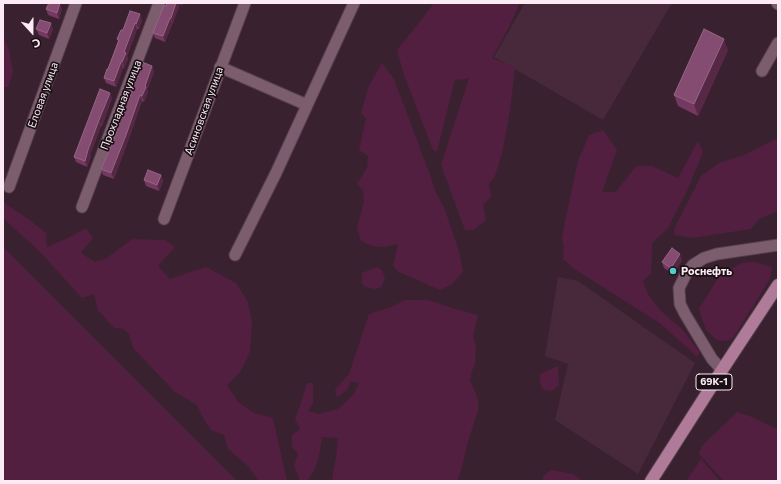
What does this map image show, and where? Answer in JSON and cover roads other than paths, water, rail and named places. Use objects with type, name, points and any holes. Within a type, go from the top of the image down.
[{"type":"main road","name":"69К-1","points":[[651,481],[778,285]]},
{"type":"street","name":"Еловая улица","points":[[9,187],[76,3]]},
{"type":"street","name":"Прохладная улица","points":[[82,207],[159,3]]},
{"type":"street","name":"Асиновская улица","points":[[164,220],[245,3]]},
{"type":"street","points":[[235,255],[276,173],[354,3]]},
{"type":"street","points":[[762,71],[778,43]]},
{"type":"street","points":[[220,67],[307,105]]},
{"type":"street","points":[[722,370],[712,359],[685,314],[680,304],[679,288],[686,274],[693,265],[704,258],[717,254],[778,245]]},
{"type":"place","name":"Роснефть","points":[[673,271]]}]
